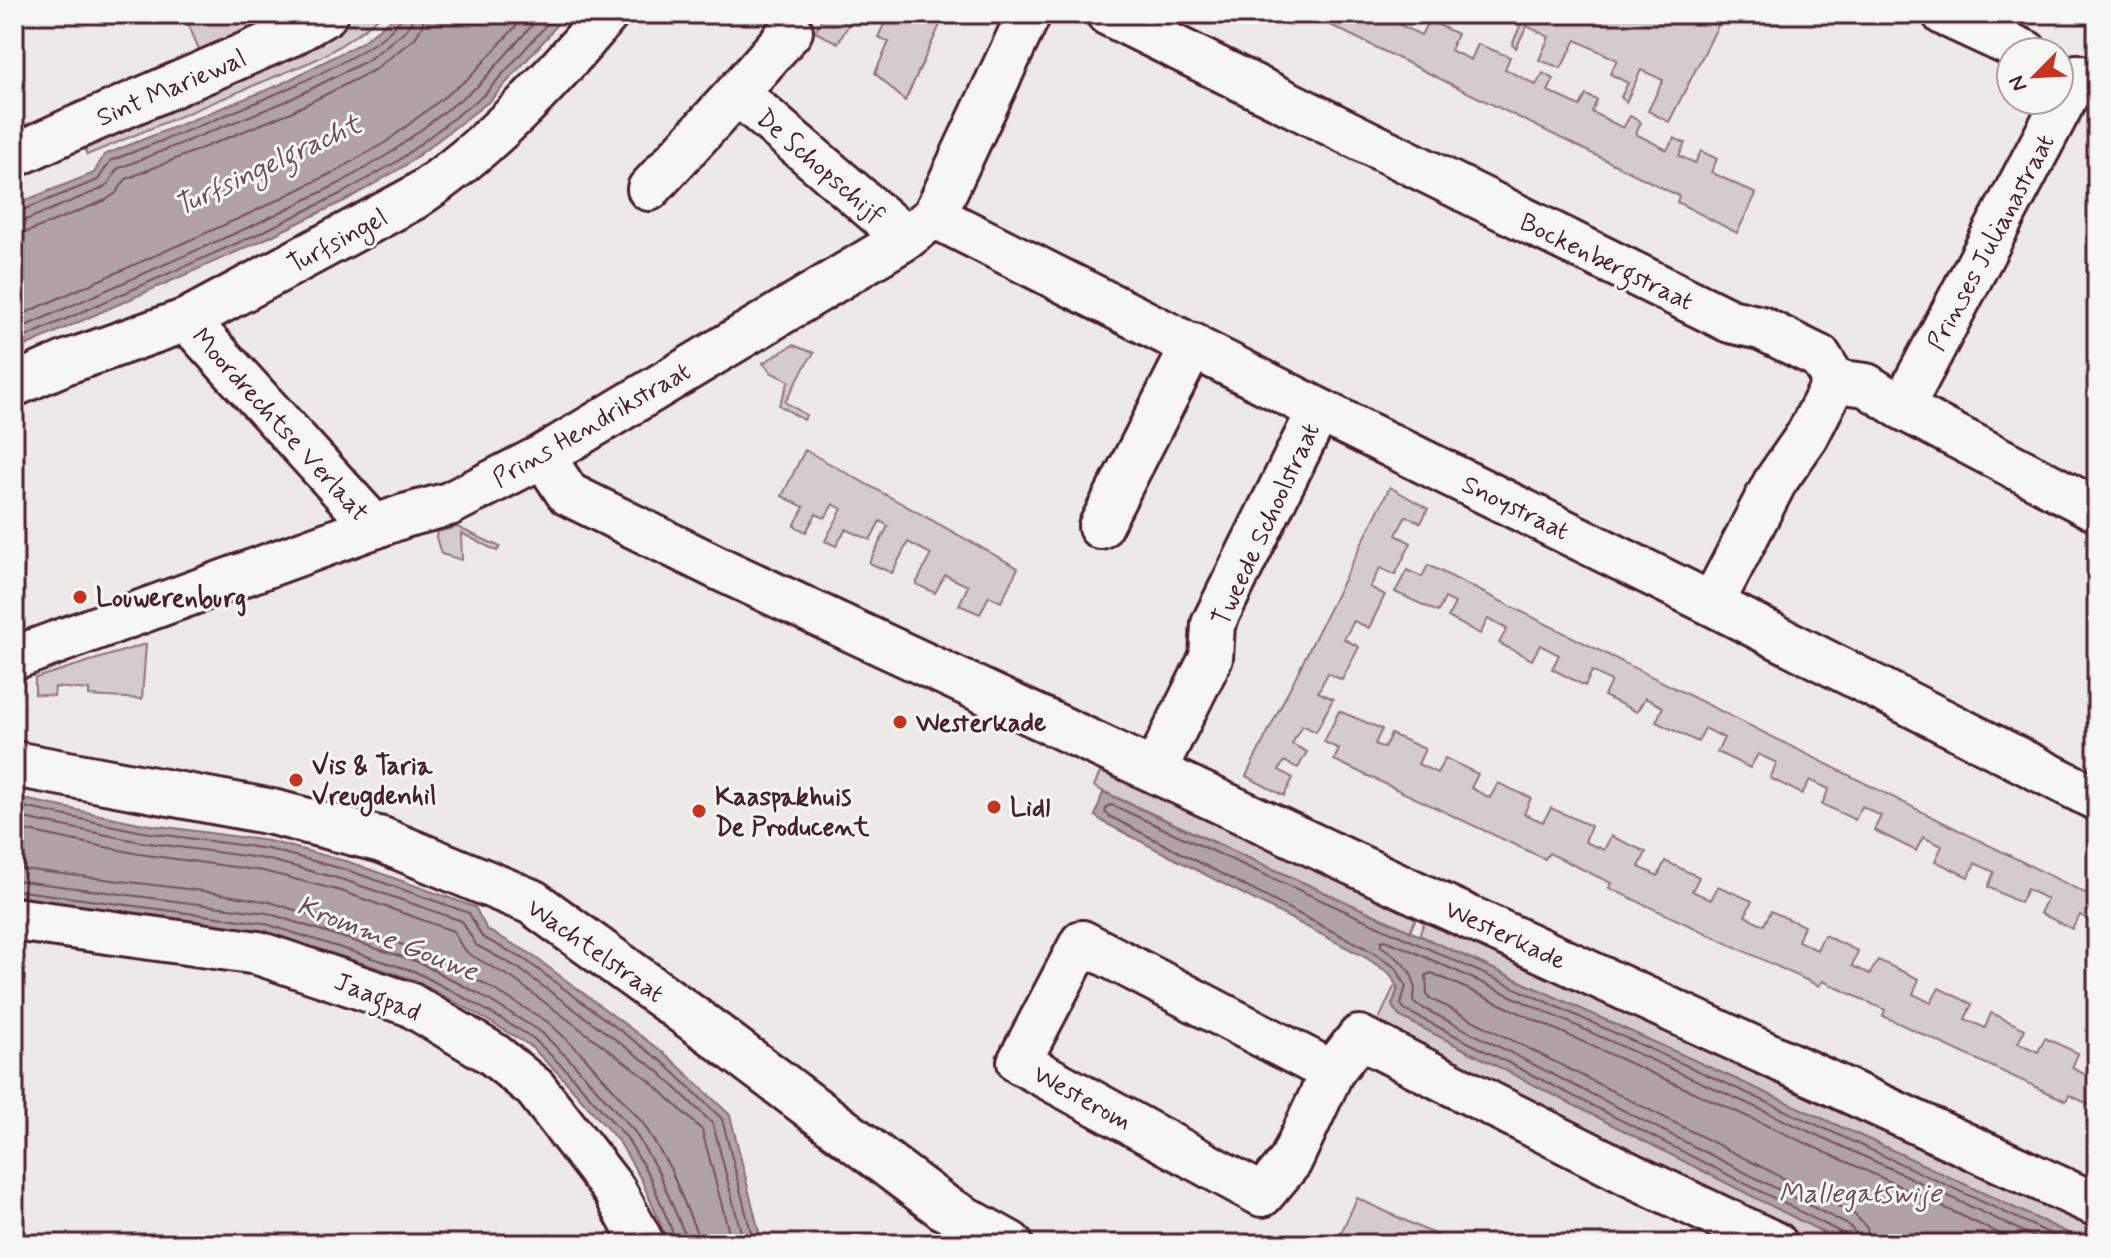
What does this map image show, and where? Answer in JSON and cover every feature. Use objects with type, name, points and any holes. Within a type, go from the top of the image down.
[{"type":"main road","name":"Wachtelstraat","points":[[14,764],[272,812],[382,840],[532,902],[988,1239]]},
{"type":"street","name":"Sint Mariewal","points":[[14,156],[290,35],[326,14]]},
{"type":"street","name":"Turfsingel","points":[[14,385],[67,362],[187,320],[414,198],[440,181],[496,132],[607,14]]},
{"type":"street","points":[[920,227],[1029,14]]},
{"type":"street","name":"Bockenbergstraat","points":[[1108,14],[1730,321],[1761,328],[1820,357],[1835,381]]},
{"type":"street","points":[[1944,14],[1995,38]]},
{"type":"street","name":"De Schopschijf","points":[[649,189],[791,31]]},
{"type":"street","name":"Prinses Julianastraat","points":[[1902,408],[2078,75]]},
{"type":"street","name":"De Schopschijf","points":[[737,93],[920,227]]},
{"type":"street","name":"Snoystraat","points":[[920,227],[1193,345],[2097,799]]},
{"type":"street","name":"Prins Hendrikstraat","points":[[14,658],[404,516],[449,504],[543,456],[920,227]]},
{"type":"street","name":"Moordrechtse Verlaat","points":[[187,320],[375,527]]},
{"type":"street","points":[[1100,527],[1193,345]]},
{"type":"street","points":[[1712,604],[1768,493],[1807,436],[1835,381],[1866,385],[1902,408],[2097,510]]},
{"type":"street","name":"Tweede Schoolstraat","points":[[1155,770],[1211,658],[1213,624],[1319,410]]},
{"type":"street","name":"Westerkade","points":[[543,456],[568,494],[718,568],[2097,1205]]},
{"type":"street","name":"Jaagpad","points":[[14,919],[258,953],[409,1004],[493,1054],[535,1088],[614,1190],[643,1244]]},
{"type":"street","name":"Westerom","points":[[1332,1072],[1082,942],[1019,1062],[1262,1195],[1290,1162],[1332,1072],[1359,1037],[1766,1242]]},
{"type":"shaded area","points":[[184,14],[291,14],[201,54]]},
{"type":"shaded area","points":[[355,14],[383,14],[315,60],[87,155],[80,138],[339,26]]},
{"type":"shaded area","points":[[824,14],[855,14],[838,43],[815,32]]},
{"type":"shaded area","points":[[902,14],[945,14],[905,101],[875,73],[889,42],[878,37],[887,18],[898,22]]},
{"type":"shaded area","points":[[1308,14],[1406,14],[1400,25],[1421,35],[1429,20],[1457,34],[1450,50],[1471,60],[1478,44],[1510,57],[1505,69],[1536,85],[1543,73],[1554,79],[1548,91],[1580,106],[1586,95],[1597,100],[1592,112],[1623,128],[1630,116],[1641,122],[1636,134],[1667,150],[1674,138],[1685,143],[1679,156],[1695,163],[1701,151],[1717,159],[1711,172],[1756,194],[1737,233],[1677,202],[1679,196]]},
{"type":"shaded area","points":[[1509,14],[1684,14],[1684,17],[1695,21],[1698,14],[1724,14],[1669,122],[1648,111],[1663,80],[1641,70],[1626,102],[1621,97],[1628,83],[1610,74],[1617,60],[1576,40],[1561,68],[1539,60],[1549,37],[1527,26],[1516,48],[1512,45],[1521,24],[1508,17]]},
{"type":"shaded area","points":[[793,345],[814,353],[785,402],[806,415],[804,420],[779,405],[789,381],[772,373],[763,363]]},
{"type":"shaded area","points":[[805,450],[1018,568],[1001,602],[989,596],[980,614],[959,605],[968,586],[945,575],[935,593],[916,584],[931,554],[908,542],[892,573],[869,563],[888,526],[880,521],[870,540],[846,529],[836,546],[825,541],[842,509],[833,504],[825,518],[816,514],[806,532],[794,526],[804,507],[782,496]]},
{"type":"shaded area","points":[[1390,487],[1428,509],[1421,523],[1406,516],[1396,535],[1411,543],[1395,575],[1380,568],[1370,587],[1385,595],[1369,628],[1354,621],[1344,639],[1359,647],[1342,680],[1328,673],[1318,692],[1333,699],[1316,732],[1302,725],[1292,744],[1307,752],[1298,768],[1284,761],[1279,770],[1293,778],[1284,796],[1246,776]]},
{"type":"shaded area","points":[[457,527],[500,547],[497,551],[461,533],[462,560],[441,554],[437,532]]},
{"type":"shaded area","points":[[1428,565],[2097,899],[2097,923],[2080,915],[2072,929],[2040,913],[2047,899],[2027,889],[2020,903],[1988,887],[1994,872],[1975,863],[1968,877],[1935,861],[1942,846],[1923,837],[1916,851],[1874,830],[1881,816],[1862,806],[1855,820],[1822,804],[1829,789],[1810,780],[1802,794],[1770,778],[1777,763],[1758,754],[1750,768],[1717,752],[1724,738],[1705,728],[1698,742],[1656,722],[1663,707],[1645,698],[1637,712],[1604,696],[1611,681],[1592,671],[1585,686],[1552,669],[1559,655],[1540,645],[1532,660],[1499,643],[1507,629],[1488,619],[1480,634],[1448,617],[1455,603],[1445,598],[1438,612],[1395,592],[1407,570],[1422,577]]},
{"type":"shaded area","points":[[146,644],[142,699],[89,696],[89,690],[55,687],[54,696],[35,694],[35,678]]},
{"type":"shaded area","points":[[1339,711],[1382,729],[1375,744],[1384,748],[1391,734],[1425,749],[1418,764],[1437,773],[1445,758],[1478,774],[1471,788],[1490,798],[1498,783],[1531,798],[1524,814],[1543,822],[1551,808],[1591,826],[1585,842],[1604,850],[1611,836],[1646,852],[1639,867],[1658,876],[1665,861],[1699,877],[1692,891],[1711,900],[1718,886],[1752,901],[1745,916],[1764,925],[1771,911],[1804,926],[1798,941],[1817,950],[1824,935],[1858,951],[1852,966],[1870,974],[1878,960],[1919,979],[1913,994],[1931,1003],[1939,988],[1972,1004],[1965,1019],[1985,1028],[1991,1013],[2025,1029],[2018,1043],[2038,1052],[2045,1038],[2078,1053],[2072,1068],[2090,1077],[2097,1063],[2097,1108],[2069,1095],[2066,1101],[1883,1016],[1885,1010],[1823,981],[1819,986],[1609,888],[1611,883],[1549,853],[1545,859],[1334,760],[1339,749],[1324,742]]},
{"type":"shaded area","points":[[1106,759],[1422,906],[1410,931],[1096,788],[1094,786]]},
{"type":"shaded area","points":[[1430,909],[2097,1220],[2097,1244],[2091,1244],[1419,935]]},
{"type":"shaded area","points":[[1394,987],[1398,988],[1392,1005],[1399,1016],[1846,1244],[1800,1244],[1692,1189],[1695,1182],[1667,1168],[1664,1175],[1610,1149],[1613,1142],[1585,1127],[1581,1134],[1528,1099],[1436,1052],[1413,1041],[1374,1030]]},
{"type":"shaded area","points":[[1357,1198],[1455,1244],[1336,1244]]},
{"type":"water","name":"Turfsingelgracht","points":[[398,14],[564,14],[491,100],[403,167],[348,199],[263,240],[14,351],[14,205],[94,173],[104,155],[279,85],[359,44]]},
{"type":"water","name":"Mallegatswije","points":[[1103,792],[1905,1156],[2091,1244],[1846,1244],[1399,1016],[1392,1006],[1398,988],[1390,974],[1365,957],[1105,823],[1095,816]]},
{"type":"water","name":"Kromme Gouwe","points":[[14,797],[144,824],[269,841],[349,862],[475,907],[487,930],[528,952],[669,1057],[730,1115],[762,1244],[669,1244],[642,1181],[620,1143],[561,1076],[529,1045],[412,979],[262,931],[15,898]]},
{"type":"place","name":"Louwerenburg","points":[[80,597]]},
{"type":"place","name":"Westerkade","points":[[900,722]]},
{"type":"place","name":"Vis & Taria Vreugdenhil","points":[[296,780]]},
{"type":"place","name":"Lidl","points":[[994,807]]},
{"type":"place","name":"Kaaspakhuis De Producent","points":[[699,811]]}]
